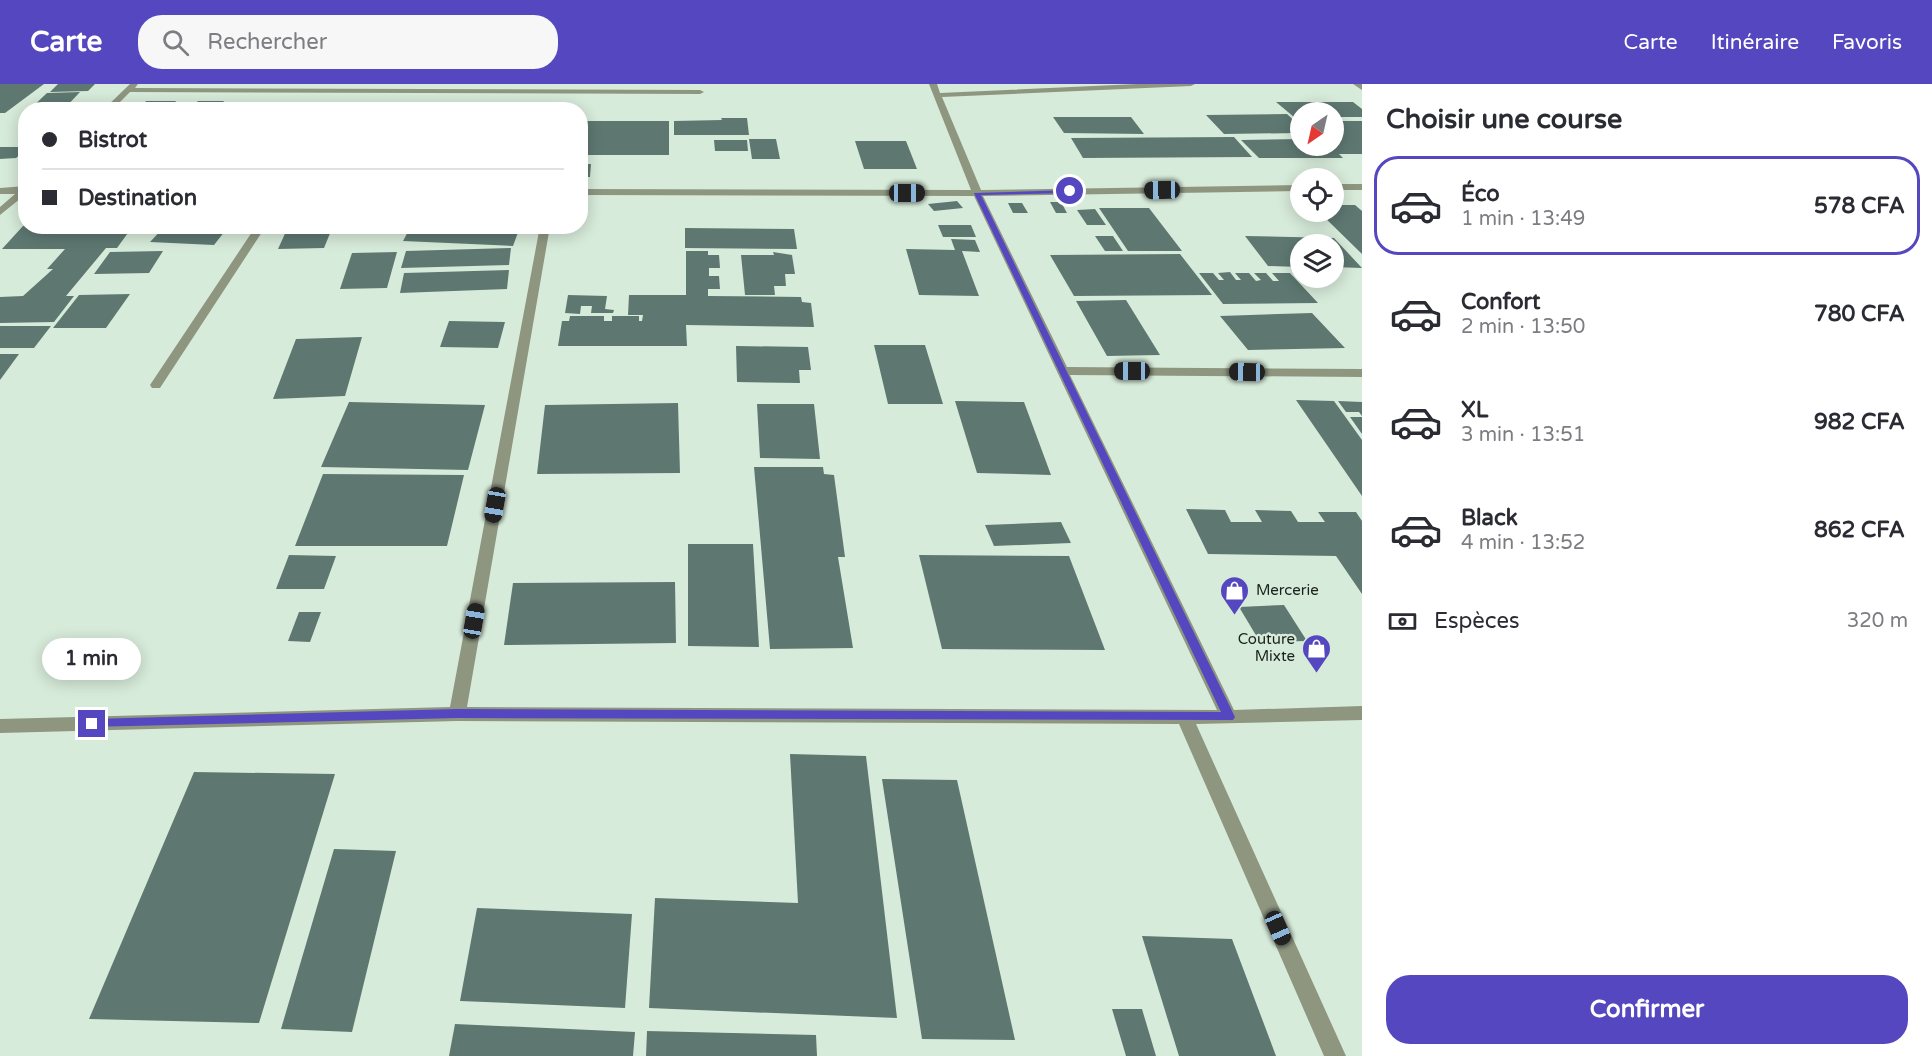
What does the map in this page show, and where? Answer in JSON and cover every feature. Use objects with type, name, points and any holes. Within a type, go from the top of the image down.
[{"type":"street","points":[[1191,84],[936,89],[977,193],[1229,717]]},
{"type":"street","points":[[1357,84],[1362,88]]},
{"type":"street","points":[[116,102],[131,87],[700,92]]},
{"type":"street","points":[[1344,187],[1362,187]]},
{"type":"street","points":[[588,192],[977,193],[1290,188]]},
{"type":"street","points":[[0,191],[18,190]]},
{"type":"street","points":[[0,212],[18,196]]},
{"type":"street","points":[[156,385],[256,234]]},
{"type":"street","points":[[457,714],[544,234]]},
{"type":"street","points":[[1063,371],[1362,373]]},
{"type":"street","points":[[0,726],[457,714],[1229,717],[1362,713]]},
{"type":"street","points":[[1184,716],[1335,1056]]},
{"type":"building","points":[[0,84],[44,84],[5,113],[0,113]]},
{"type":"building","points":[[58,84],[95,84],[88,91],[50,92]]},
{"type":"building","points":[[80,92],[71,102],[37,102],[47,93]]},
{"type":"building","points":[[146,101],[176,101],[175,102]]},
{"type":"building","points":[[198,101],[224,101],[223,102]]},
{"type":"building","points":[[1276,102],[1290,102],[1290,114]]},
{"type":"building","points":[[1344,102],[1353,102],[1362,109],[1362,117],[1344,117]]},
{"type":"building","points":[[1287,114],[1290,117],[1290,133],[1224,134],[1206,115]]},
{"type":"building","points":[[1053,117],[1131,117],[1144,134],[1064,133]]},
{"type":"building","points":[[721,118],[747,118],[749,135],[674,135],[674,121],[722,120]]},
{"type":"building","points":[[588,121],[669,121],[669,155],[588,155]]},
{"type":"building","points":[[1344,121],[1362,121],[1362,154],[1344,154]]},
{"type":"building","points":[[1234,137],[1252,157],[1083,158],[1071,138]]},
{"type":"building","points":[[749,139],[776,139],[780,159],[752,159]]},
{"type":"building","points":[[1290,139],[1290,156],[1341,156],[1343,158],[1259,158],[1241,140]]},
{"type":"building","points":[[714,140],[747,140],[748,151],[715,151]]},
{"type":"building","points":[[855,141],[906,141],[917,169],[864,169]]},
{"type":"building","points":[[0,147],[18,147],[16,158],[0,159]]},
{"type":"building","points":[[588,164],[591,164],[590,177],[588,177]]},
{"type":"building","points":[[957,201],[963,208],[934,211],[928,204]]},
{"type":"building","points":[[1050,202],[1061,202],[1067,213],[1056,213]]},
{"type":"building","points":[[1008,203],[1022,203],[1028,213],[1013,213]]},
{"type":"building","points":[[1344,205],[1355,205],[1362,211],[1362,254],[1329,222],[1344,222]]},
{"type":"building","points":[[1099,208],[1149,208],[1182,251],[1128,251]]},
{"type":"building","points":[[1095,209],[1106,225],[1087,225],[1077,210]]},
{"type":"building","points":[[938,225],[971,225],[976,237],[943,237]]},
{"type":"building","points":[[685,228],[794,229],[797,249],[685,248]]},
{"type":"building","points":[[18,231],[18,234],[127,234],[117,248],[106,248],[66,296],[74,296],[54,322],[0,323],[0,297],[23,296],[53,269],[47,269],[65,249],[2,249]]},
{"type":"building","points":[[158,234],[223,234],[214,245],[150,242]]},
{"type":"building","points":[[285,234],[330,234],[324,248],[278,249]]},
{"type":"building","points":[[407,234],[517,234],[513,246],[403,241]]},
{"type":"building","points":[[1095,236],[1113,236],[1123,251],[1105,251]]},
{"type":"building","points":[[1245,236],[1290,237],[1290,267],[1268,266]]},
{"type":"building","points":[[951,239],[975,240],[980,252],[962,251],[979,296],[919,295],[906,249],[955,250]]},
{"type":"building","points":[[511,248],[509,265],[401,268],[406,251]]},
{"type":"building","points":[[1344,249],[1362,268],[1344,267]]},
{"type":"building","points":[[163,251],[149,273],[94,274],[110,252]]},
{"type":"building","points":[[686,251],[708,251],[708,255],[719,255],[720,268],[709,268],[709,276],[719,276],[720,289],[708,289],[708,296],[801,297],[802,302],[811,303],[814,327],[686,325],[687,346],[558,346],[562,321],[569,321],[570,316],[604,316],[604,321],[612,321],[612,316],[639,316],[639,321],[642,321],[643,315],[628,315],[629,295],[686,295]]},
{"type":"building","points":[[397,252],[387,288],[340,289],[352,253]]},
{"type":"building","points":[[773,252],[792,255],[795,274],[785,274],[786,286],[774,286],[775,295],[745,295],[741,255],[774,255]]},
{"type":"building","points":[[1180,254],[1212,295],[1074,296],[1050,255]]},
{"type":"building","points":[[509,270],[507,289],[400,293],[404,273]]},
{"type":"building","points":[[1230,272],[1236,280],[1241,280],[1235,273],[1249,273],[1256,281],[1261,280],[1254,273],[1266,273],[1273,281],[1279,281],[1272,273],[1290,273],[1290,288],[1304,288],[1318,303],[1223,304],[1199,273],[1213,273],[1219,280],[1224,280],[1218,273]]},
{"type":"building","points":[[130,294],[106,328],[53,328],[79,295]]},
{"type":"building","points":[[568,295],[607,296],[605,309],[614,310],[613,313],[591,313],[592,306],[581,306],[580,314],[565,313]]},
{"type":"building","points":[[1126,300],[1160,355],[1107,356],[1076,301]]},
{"type":"building","points":[[1312,313],[1345,348],[1248,350],[1220,316]]},
{"type":"building","points":[[449,321],[505,322],[498,348],[440,347]]},
{"type":"building","points":[[0,326],[51,326],[34,348],[0,348]]},
{"type":"building","points":[[362,337],[345,396],[273,399],[296,339]]},
{"type":"building","points":[[874,345],[925,345],[943,404],[888,404]]},
{"type":"building","points":[[736,346],[808,347],[811,370],[799,370],[800,383],[737,382]]},
{"type":"building","points":[[0,354],[19,354],[0,380]]},
{"type":"building","points":[[1296,400],[1334,401],[1362,440],[1362,496]]},
{"type":"building","points":[[955,401],[1024,402],[1051,475],[977,473]]},
{"type":"building","points":[[1338,401],[1362,402],[1362,416],[1359,412],[1346,412]]},
{"type":"building","points":[[349,402],[485,405],[468,470],[321,467]]},
{"type":"building","points":[[678,403],[680,473],[537,474],[545,405]]},
{"type":"building","points":[[757,404],[814,404],[820,459],[760,458]]},
{"type":"building","points":[[1350,417],[1362,417],[1362,434]]},
{"type":"building","points":[[754,467],[823,467],[824,474],[834,475],[845,557],[838,557],[853,648],[770,649]]},
{"type":"building","points":[[323,474],[464,475],[447,546],[295,546]]},
{"type":"building","points":[[1186,509],[1225,510],[1231,522],[1262,522],[1255,510],[1291,511],[1298,522],[1325,522],[1318,512],[1356,512],[1362,521],[1362,594],[1336,556],[1208,554]]},
{"type":"building","points":[[1061,522],[1071,543],[994,546],[985,525]]},
{"type":"building","points":[[688,544],[753,544],[759,647],[688,646]]},
{"type":"building","points":[[289,555],[336,556],[324,589],[276,589]]},
{"type":"building","points":[[919,555],[1069,556],[1105,650],[942,649]]},
{"type":"building","points":[[675,582],[676,643],[504,645],[513,583]]},
{"type":"building","points":[[1284,605],[1307,641],[1260,642],[1239,607]]},
{"type":"building","points":[[299,612],[321,612],[310,642],[288,641]]},
{"type":"building","points":[[790,754],[866,756],[897,1018],[649,1008],[655,898],[798,903]]},
{"type":"building","points":[[194,772],[335,774],[259,1023],[89,1019]]},
{"type":"building","points":[[882,779],[957,780],[1015,1040],[922,1039]]},
{"type":"building","points":[[334,849],[396,851],[352,1032],[281,1029]]},
{"type":"building","points":[[477,908],[632,914],[625,1008],[460,1001]]},
{"type":"building","points":[[1142,936],[1232,939],[1276,1056],[1179,1056]]},
{"type":"building","points":[[1112,1009],[1142,1009],[1156,1056],[1126,1056]]},
{"type":"building","points":[[455,1024],[635,1032],[633,1056],[449,1056]]},
{"type":"building","points":[[647,1031],[816,1035],[817,1056],[646,1056]]},
{"type":"place","name":"Mercerie","points":[[1235,616]]},
{"type":"place","name":"Couture Mixte","points":[[1316,674]]},
{"type":"route","points":[[92,724],[457,714],[1229,717],[977,193],[1070,191]]}]
